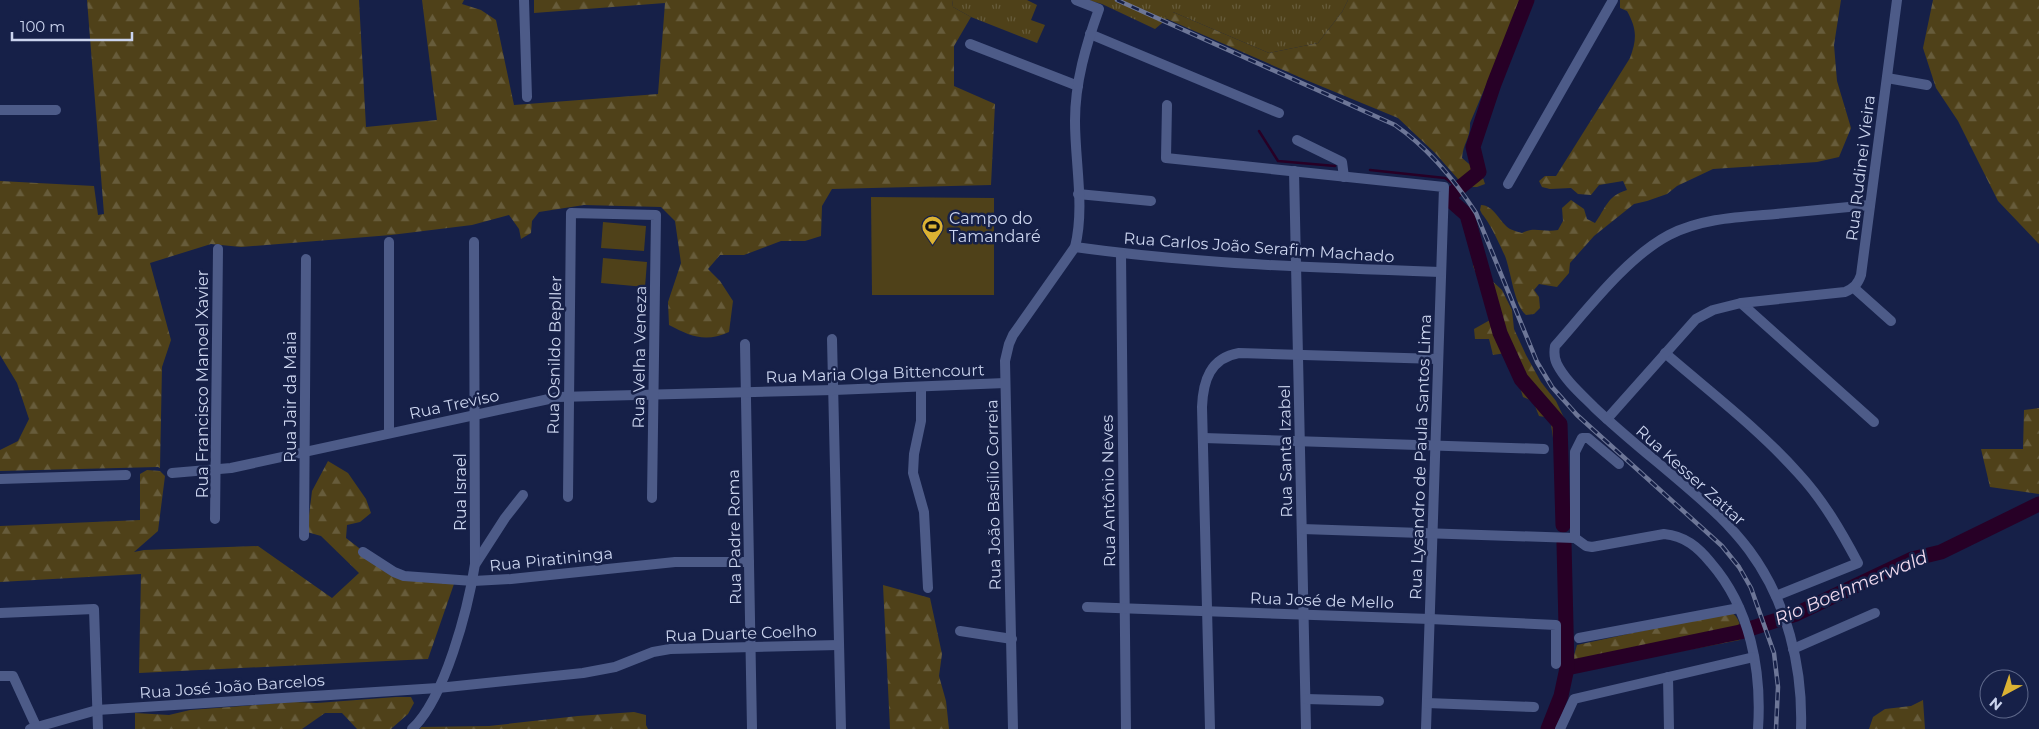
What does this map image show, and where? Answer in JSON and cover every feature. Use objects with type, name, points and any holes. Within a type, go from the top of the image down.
[{"type":"street","points":[[524,0],[527,97]]},
{"type":"street","name":"Rua João Basílio Correia","points":[[1013,729],[1005,361],[1008,344],[1013,335],[1075,247],[1078,223],[1075,120],[1078,86],[1090,34],[1099,9],[1076,0]]},
{"type":"street","points":[[1508,184],[1613,0]]},
{"type":"street","name":"Rua Rudinei Vieira","points":[[1854,288],[1862,275],[1897,0]]},
{"type":"street","points":[[1090,34],[1279,113]]},
{"type":"street","points":[[970,44],[1078,86]]},
{"type":"street","points":[[1887,78],[1927,84]]},
{"type":"street","points":[[1167,105],[1166,158],[1344,177],[1342,162],[1297,140]]},
{"type":"street","points":[[0,110],[56,110]]},
{"type":"street","name":"Rua Santa Izabel","points":[[1294,172],[1306,729]]},
{"type":"street","name":"Rua Lysandro de Paula Santos Lima","points":[[1344,177],[1444,187],[1426,729]]},
{"type":"street","points":[[1078,194],[1151,201]]},
{"type":"street","name":"Rua Kesser Zattar","points":[[1801,729],[1799,686],[1794,649],[1776,596],[1750,552],[1731,528],[1607,418],[1567,378],[1557,363],[1554,352],[1555,346],[1623,272],[1650,248],[1670,235],[1697,224],[1722,219],[1870,205]]},
{"type":"street","name":"Rua Velha Veneza","points":[[571,213],[656,215],[652,498]]},
{"type":"street","name":"Rua Osnildo Bepller","points":[[568,497],[571,213]]},
{"type":"street","points":[[389,242],[389,433]]},
{"type":"street","name":"Rua Israel","points":[[412,729],[423,716],[438,688],[450,659],[473,581],[476,564],[474,242]]},
{"type":"street","name":"Rua Carlos João Serafim Machado","points":[[1075,247],[1121,254],[1296,268],[1441,272]]},
{"type":"street","name":"Rua Francisco Manoel Xavier","points":[[216,519],[218,249]]},
{"type":"street","name":"Rua Antônio Neves","points":[[1121,254],[1126,729]]},
{"type":"street","name":"Rua Jair da Maia","points":[[304,536],[306,259]]},
{"type":"street","points":[[1607,418],[1687,328],[1704,313],[1741,303],[1845,292],[1854,288],[1891,321]]},
{"type":"street","points":[[1741,303],[1874,422]]},
{"type":"street","points":[[832,339],[841,729]]},
{"type":"street","name":"Rua Padre Roma","points":[[745,344],[752,729]]},
{"type":"street","points":[[1210,729],[1203,396],[1206,378],[1215,364],[1222,358],[1239,353],[1438,359]]},
{"type":"street","points":[[1665,353],[1767,442],[1799,474],[1830,514],[1858,563],[1776,596]]},
{"type":"street","name":"Rua Maria Olga Bittencourt","points":[[746,392],[1005,383]]},
{"type":"street","points":[[921,386],[921,421],[914,454],[913,473],[924,512],[928,588]]},
{"type":"street","name":"Rua Treviso","points":[[172,473],[216,470],[475,414],[569,396],[746,392]]},
{"type":"street","points":[[1204,438],[1544,449]]},
{"type":"street","points":[[1575,538],[1575,452],[1579,441],[1582,438],[1588,438],[1619,464]]},
{"type":"street","points":[[0,479],[126,475]]},
{"type":"street","points":[[476,564],[502,523],[523,495]]},
{"type":"street","points":[[1302,529],[1575,538],[1586,546],[1592,547],[1664,534],[1683,538],[1700,550],[1715,567],[1739,608],[1748,630],[1758,688],[1758,729]]},
{"type":"street","name":"Rua Piratininga","points":[[363,552],[394,572],[404,576],[473,581],[511,579],[675,562],[749,562]]},
{"type":"street","name":"Rua José de Mello","points":[[1087,607],[1556,625],[1556,664]]},
{"type":"street","points":[[1579,638],[1739,608]]},
{"type":"street","points":[[0,614],[94,609],[98,729]]},
{"type":"street","points":[[1794,649],[1875,613]]},
{"type":"street","points":[[960,631],[1012,639]]},
{"type":"street","name":"Rua Duarte Coelho","points":[[438,688],[596,671],[624,664],[661,650],[839,645]]},
{"type":"street","points":[[1560,729],[1574,699],[1754,657]]},
{"type":"street","points":[[0,676],[13,676],[33,728]]},
{"type":"street","points":[[1668,677],[1669,729]]},
{"type":"street","name":"Rua José João Barcelos","points":[[33,728],[97,710],[438,688]]},
{"type":"street","points":[[1306,699],[1379,701]]},
{"type":"street","points":[[1427,703],[1534,707]]},
{"type":"green space","points":[[87,0],[359,0],[366,127],[437,120],[422,0],[464,0],[462,4],[481,10],[496,20],[514,105],[658,94],[665,3],[534,13],[534,0],[952,0],[953,7],[971,17],[954,46],[954,86],[995,104],[991,185],[832,189],[822,206],[821,236],[805,241],[781,241],[744,255],[720,255],[708,269],[720,281],[733,301],[729,332],[705,338],[691,335],[669,325],[668,302],[681,263],[675,221],[661,207],[584,205],[539,212],[532,221],[531,233],[521,239],[519,229],[509,215],[472,225],[391,235],[241,247],[211,244],[150,263],[171,340],[162,367],[160,468],[0,471],[0,450],[18,441],[29,419],[17,383],[0,355],[0,181],[94,186],[98,215],[104,214]]},
{"type":"green space","points":[[952,0],[1027,0],[1037,5],[1031,20],[1045,25],[1037,43],[971,17],[953,7]]},
{"type":"green space","points":[[1088,0],[1348,0],[1342,12],[1318,43],[1269,53],[1173,12],[1165,16],[1167,19],[1155,29],[1102,4]]},
{"type":"green space","points":[[1348,0],[1520,0],[1520,5],[1470,123],[1462,158],[1482,175],[1485,184],[1477,187],[1465,187],[1435,153],[1398,118],[1306,80],[1167,19],[1165,16],[1167,11],[1173,12],[1269,53],[1318,43],[1342,12]]},
{"type":"green space","points":[[1620,0],[1841,0],[1834,45],[1837,81],[1851,128],[1839,157],[1817,162],[1713,169],[1677,186],[1667,194],[1634,204],[1594,236],[1570,263],[1569,273],[1557,287],[1539,284],[1534,290],[1539,297],[1540,308],[1534,314],[1526,315],[1518,304],[1505,256],[1480,210],[1481,205],[1490,208],[1510,229],[1522,233],[1531,230],[1553,231],[1558,230],[1563,221],[1562,208],[1571,200],[1584,209],[1587,219],[1595,223],[1611,199],[1627,190],[1623,181],[1599,185],[1591,195],[1578,194],[1571,188],[1550,189],[1542,187],[1539,181],[1545,176],[1556,176],[1630,58],[1635,34],[1633,23],[1627,11],[1620,8]]},
{"type":"green space","points":[[1933,0],[2039,0],[2039,244],[1998,201],[1958,121],[1936,88],[1923,48]]},
{"type":"green space","name":"Campo do Tamandaré","points":[[871,197],[994,198],[994,295],[872,295]]},
{"type":"green space","points":[[603,222],[646,226],[644,251],[601,248]]},
{"type":"green space","points":[[603,258],[647,262],[645,287],[601,283]]},
{"type":"green space","points":[[1477,261],[1485,266],[1490,279],[1502,290],[1512,310],[1514,329],[1526,355],[1541,382],[1556,401],[1567,424],[1567,520],[1560,517],[1558,471],[1550,418],[1539,416],[1533,401],[1523,397],[1514,368],[1506,353],[1493,355],[1489,339],[1475,339],[1474,329],[1490,320],[1489,306],[1483,300],[1483,290],[1473,266]]},
{"type":"green space","points":[[2039,408],[2039,494],[1990,487],[1981,449],[2023,449],[2024,410]]},
{"type":"green space","points":[[328,461],[348,473],[366,499],[371,513],[360,522],[347,525],[346,538],[394,575],[455,581],[428,659],[139,673],[141,574],[0,582],[0,526],[140,520],[140,474],[147,470],[160,471],[165,476],[158,531],[134,552],[144,550],[258,546],[332,598],[359,573],[321,536],[307,532],[312,491]]},
{"type":"green space","points":[[883,585],[930,598],[942,654],[939,676],[946,701],[949,729],[890,729]]},
{"type":"green space","points":[[1730,612],[1736,616],[1739,622],[1742,636],[1740,640],[1588,669],[1573,659],[1577,645]]},
{"type":"green space","points":[[411,697],[414,703],[408,714],[391,729],[357,729],[342,713],[325,713],[302,729],[135,729],[135,713],[169,715],[190,710]]},
{"type":"green space","points":[[1923,700],[1925,729],[1869,729],[1873,717],[1885,709],[1911,706]]},
{"type":"green space","points":[[634,712],[646,715],[648,729],[420,729],[421,727],[489,726]]},
{"type":"waterway","points":[[1527,0],[1494,84],[1473,147],[1479,172],[1453,193],[1450,200],[1467,215],[1500,333],[1521,379],[1560,424],[1563,525]]},
{"type":"waterway","points":[[1259,131],[1278,161],[1335,166]]},
{"type":"waterway","points":[[1370,170],[1445,178],[1453,184],[1453,193]]},
{"type":"waterway","name":"Rio Boehmerwald","points":[[1567,668],[1740,632],[1796,614],[1912,559],[1941,552],[2039,504]]},
{"type":"waterway","points":[[1548,729],[1561,696],[1567,668],[1564,543]]},
{"type":"railway","points":[[1117,0],[1395,125],[1440,165],[1476,213],[1537,362],[1552,387],[1577,415],[1722,546],[1739,567],[1751,588],[1774,653],[1778,687],[1776,729]]},
{"type":"place","name":"Campo do Tamandaré","points":[[933,246]]}]
